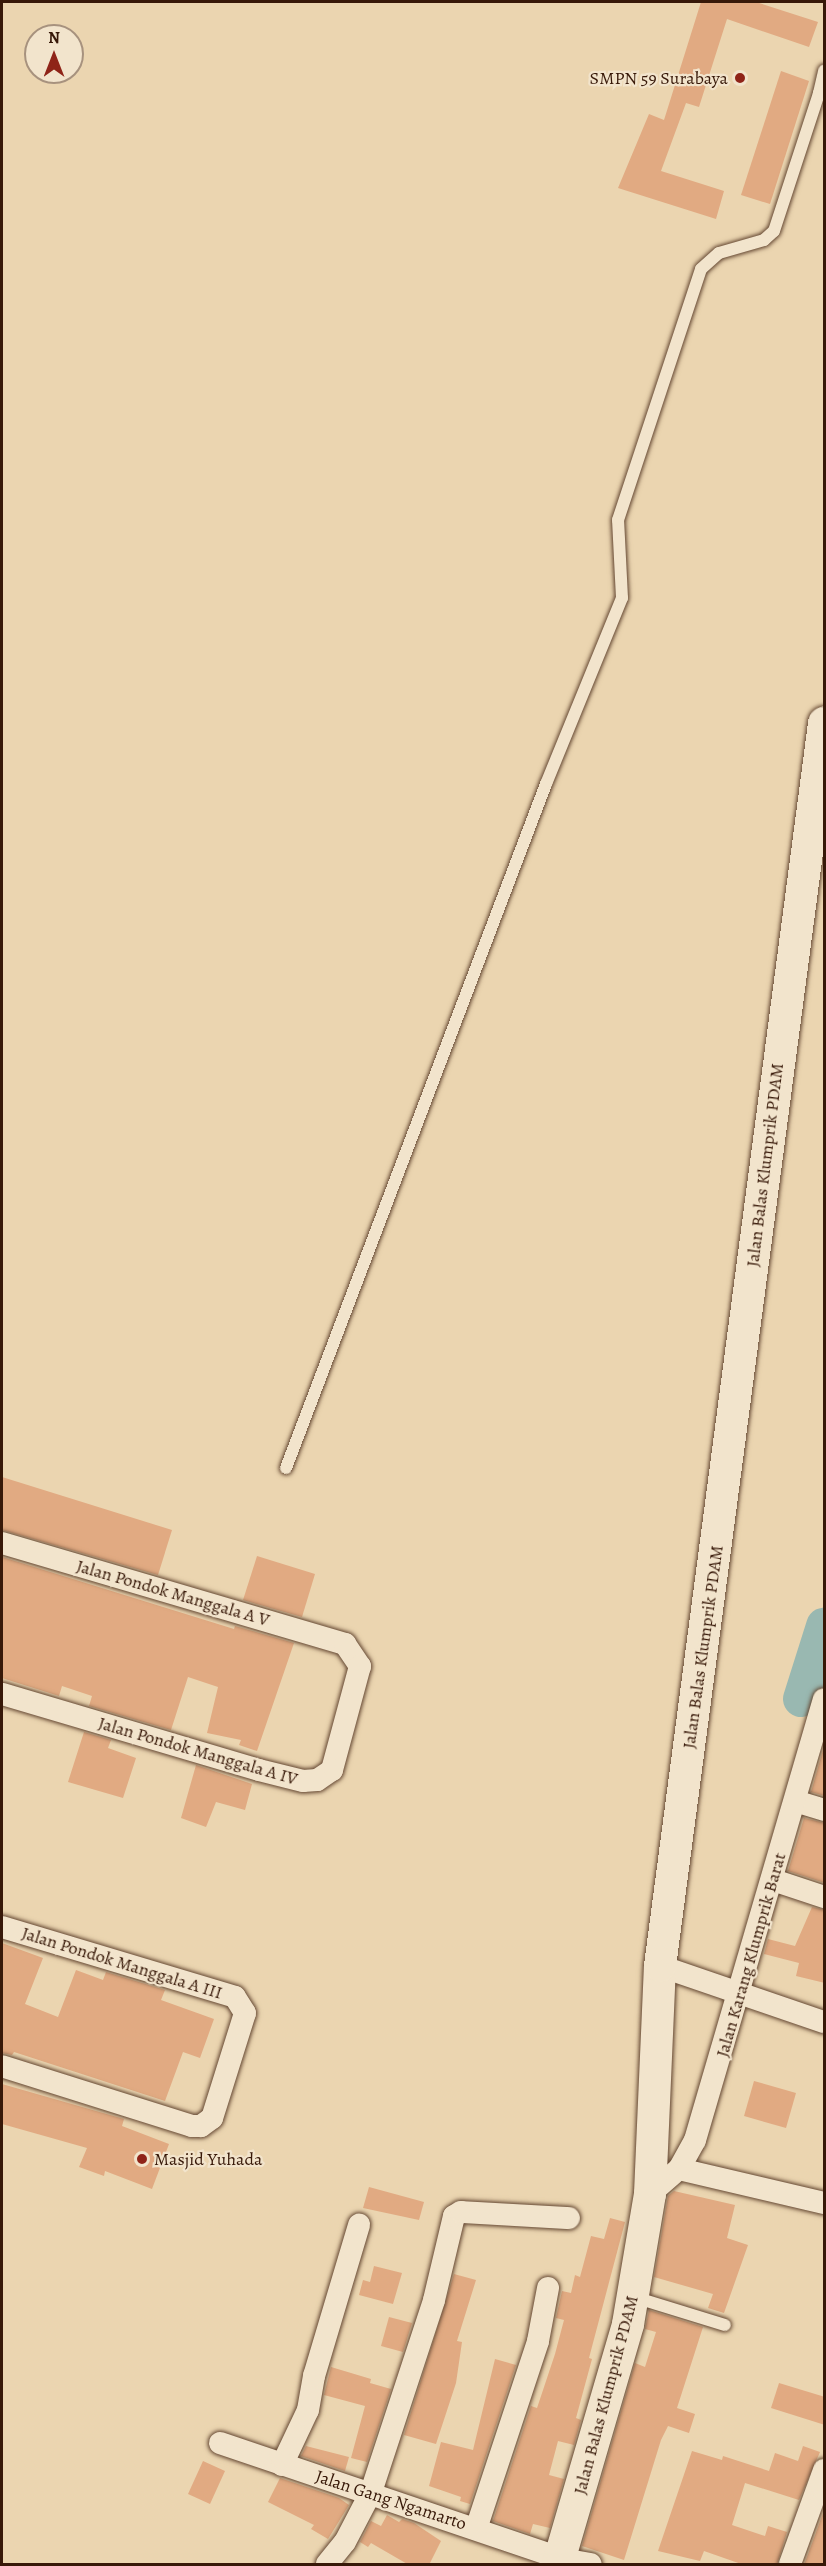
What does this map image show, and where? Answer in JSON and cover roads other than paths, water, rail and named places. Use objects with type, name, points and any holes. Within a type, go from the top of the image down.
[{"type":"street","name":"Jalan Balas Klumprik PDAM","points":[[570,2563],[633,2296],[650,2194],[673,1971],[819,818],[825,723]]},
{"type":"street","name":"Jalan Pondok Manggala A V","points":[[2,1543],[345,1644]]},
{"type":"street","name":"Jalan Pondok Manggala A IV","points":[[2,1694],[259,1770],[303,1781],[317,1780],[332,1770],[360,1674],[357,1657],[345,1644]]},
{"type":"street","name":"Jalan Karang Klumprik Barat","points":[[650,2194],[679,2169],[695,2140],[732,1993],[773,1880],[823,1709]]},
{"type":"street","points":[[795,1801],[825,1810]]},
{"type":"street","points":[[773,1880],[825,1897]]},
{"type":"street","name":"Jalan Pondok Manggala A III","points":[[2,1927],[235,1997],[241,2004],[245,2021],[212,2118],[192,2126],[2,2066]]},
{"type":"street","points":[[673,1971],[732,1993],[825,2022]]},
{"type":"street","points":[[679,2169],[825,2203]]},
{"type":"street","points":[[327,2565],[345,2542],[371,2492],[430,2310],[454,2216],[461,2212],[569,2218]]},
{"type":"street","points":[[282,2465],[308,2410],[314,2376],[359,2224]]},
{"type":"street","points":[[476,2529],[535,2351],[548,2288]]},
{"type":"street","name":"Jalan Gang Ngamarto","points":[[220,2443],[371,2492],[570,2563]]},
{"type":"street","points":[[790,2565],[825,2470]]},
{"type":"lane","points":[[286,1468],[541,795],[622,598],[618,520],[701,269],[719,253],[764,240],[774,231],[822,94],[825,71]]},
{"type":"lane","points":[[633,2296],[725,2325]]},
{"type":"waterway","points":[[801,1699],[824,1626]]},
{"type":"place","name":"SMPN 59 Surabaya","points":[[740,78]]},
{"type":"place","name":"Masjid Yuhada","points":[[142,2159]]}]
